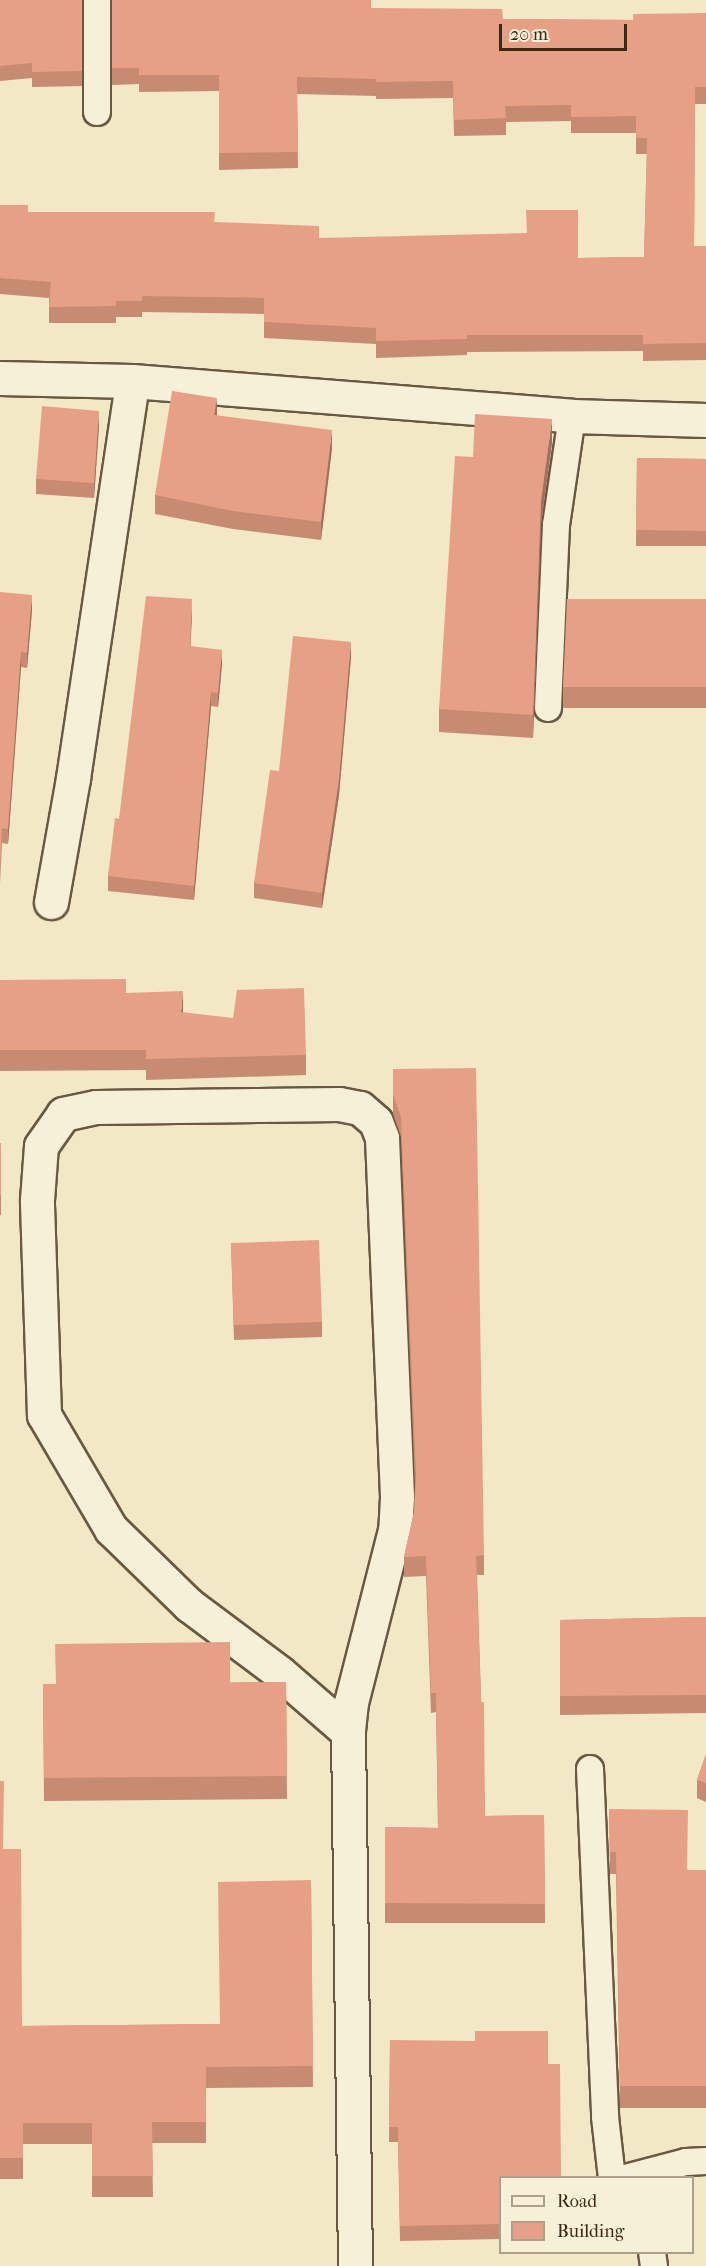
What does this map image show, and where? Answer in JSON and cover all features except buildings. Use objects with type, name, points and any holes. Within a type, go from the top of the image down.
[{"type":"street","points":[[0,378],[132,381],[573,416],[706,420]]},
{"type":"street","points":[[51,902],[74,778],[132,381]]},
{"type":"street","points":[[348,1732],[280,1673],[189,1605],[111,1529],[44,1415],[39,1178],[41,1146],[63,1114],[96,1107],[339,1104],[360,1108],[376,1122],[382,1138],[397,1497],[395,1530],[351,1702],[348,1732],[355,2266]]},
{"type":"lane","points":[[97,0],[98,111]]},
{"type":"lane","points":[[548,708],[556,525],[573,416]]},
{"type":"lane","points":[[590,1769],[605,2117],[612,2176]]},
{"type":"lane","points":[[633,2176],[686,2162],[706,2161]]}]
